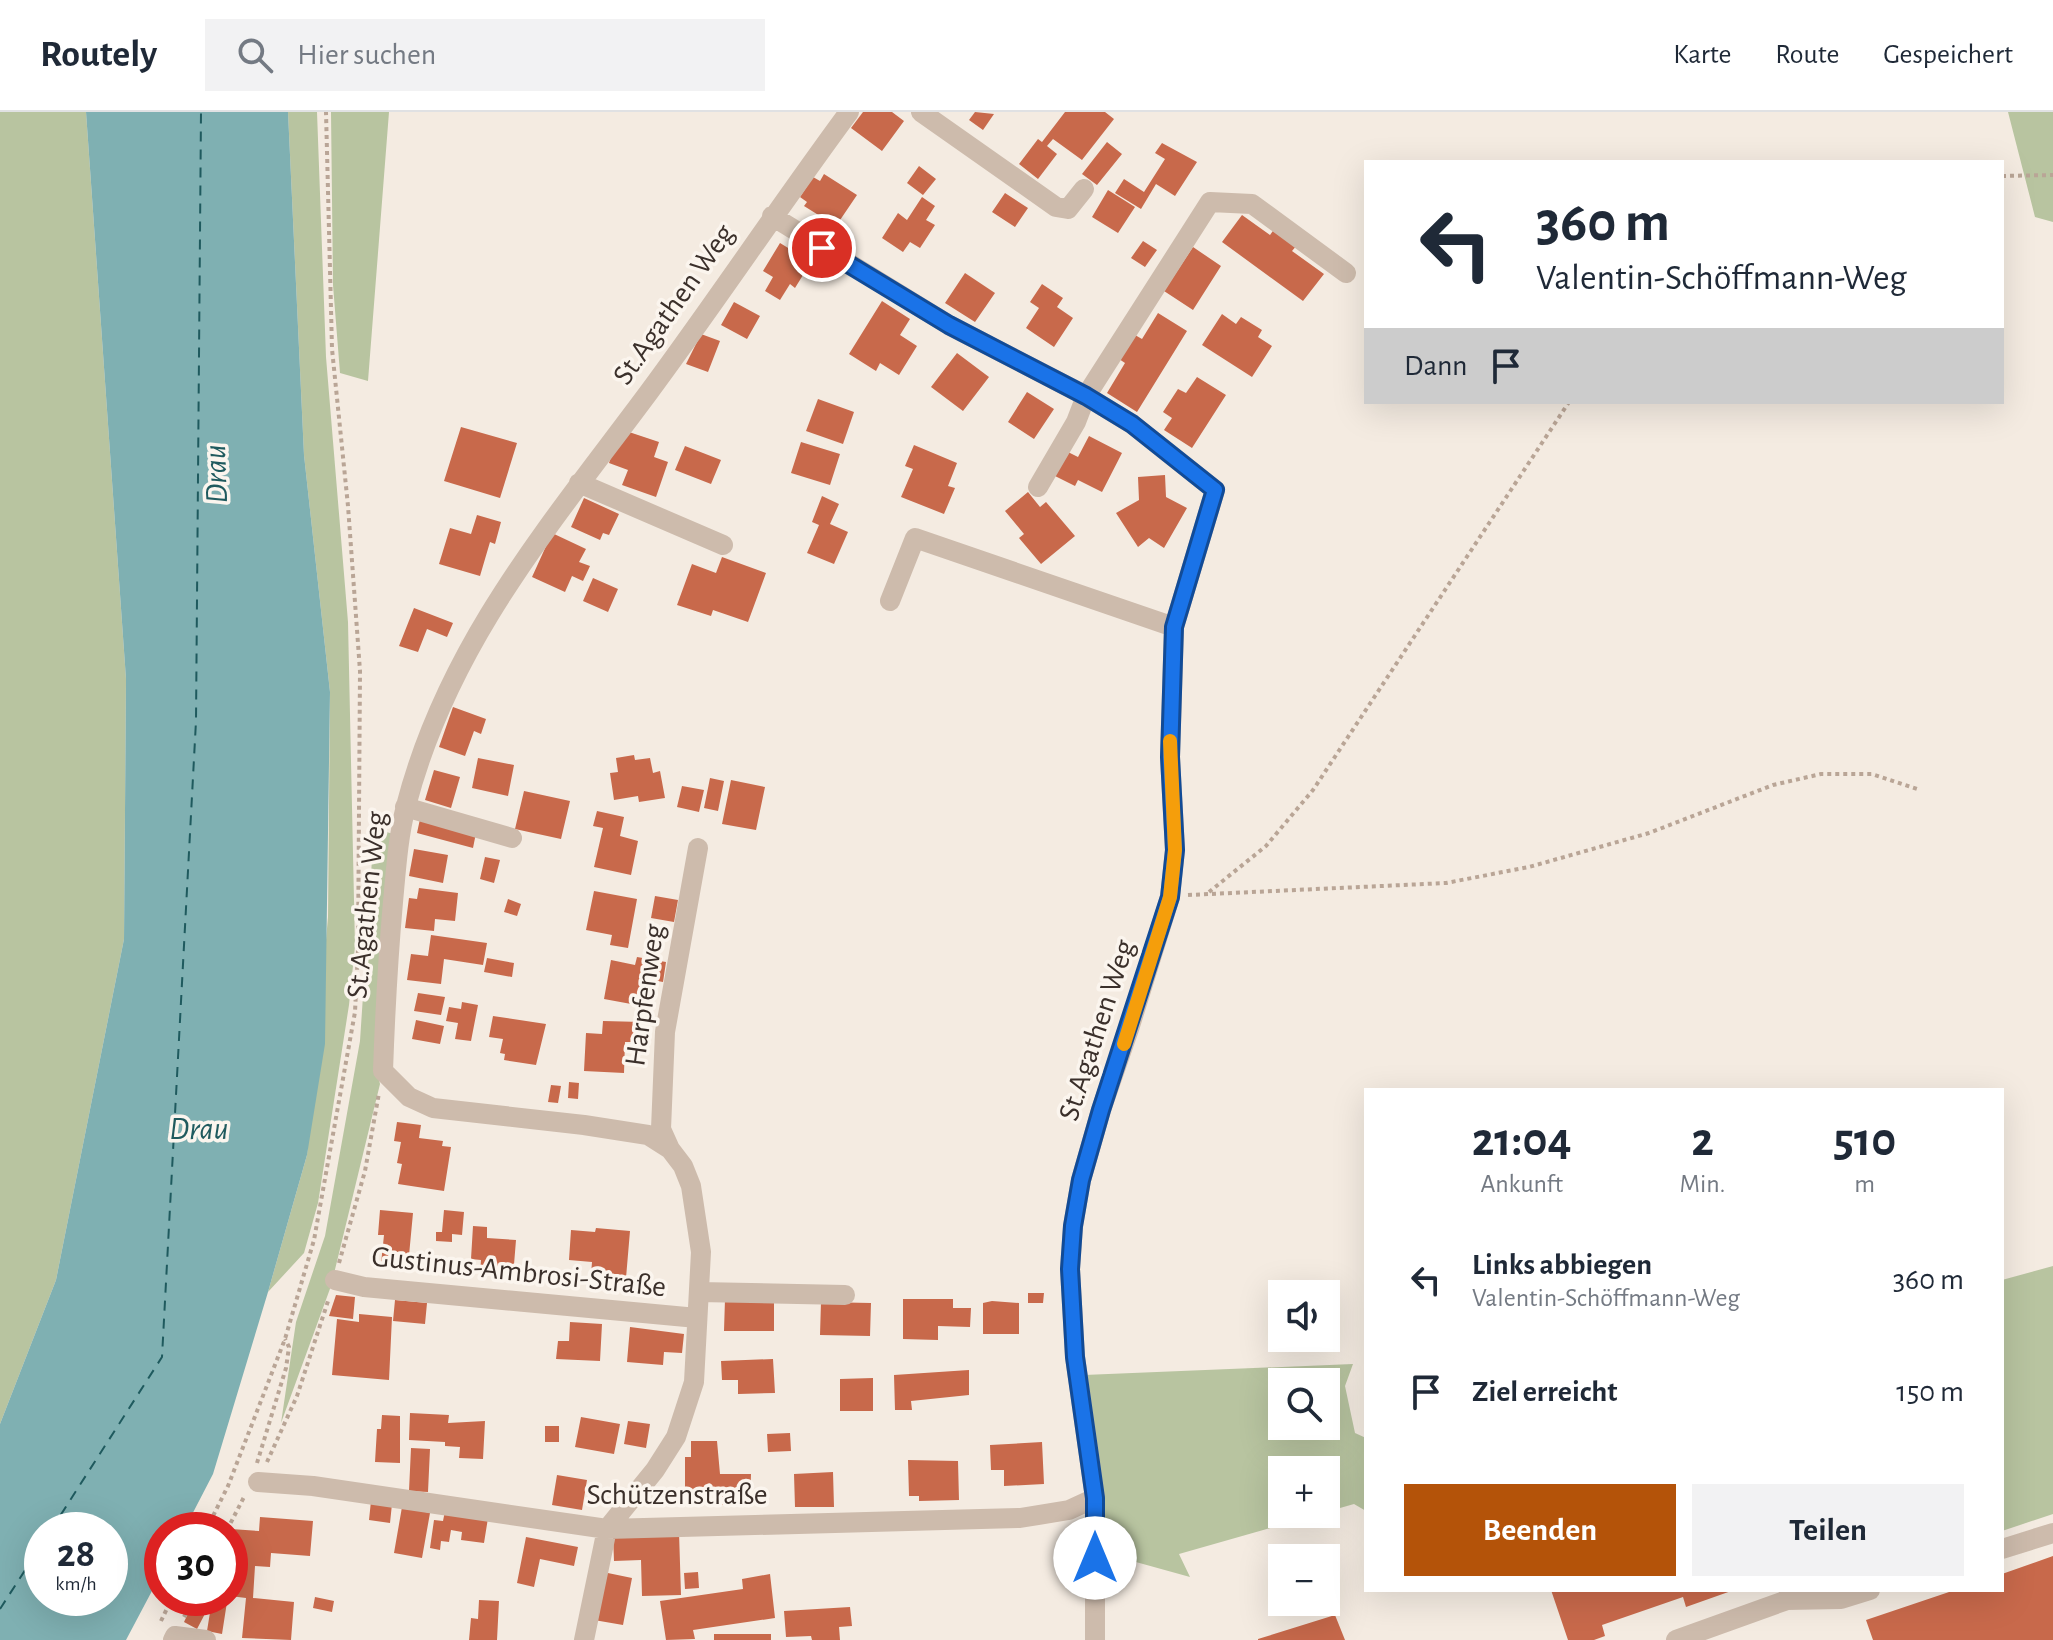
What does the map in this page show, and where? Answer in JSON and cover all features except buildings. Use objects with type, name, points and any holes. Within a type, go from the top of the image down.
[{"type":"street","name":"St.Agathen Weg","points":[[383,1071],[399,839],[405,807],[434,719],[491,610],[523,557],[650,391],[849,112]]},
{"type":"street","points":[[921,112],[1056,207],[1068,209],[1084,189]]},
{"type":"street","points":[[1038,487],[1076,422],[1086,396],[1210,202],[1252,204],[1346,273]]},
{"type":"street","points":[[772,216],[949,325],[1086,396]]},
{"type":"street","name":"St.Agathen Weg","points":[[1086,396],[1132,424],[1215,490],[1174,627],[1170,757],[1175,850],[1170,897],[1101,1110],[1081,1180],[1073,1226],[1070,1269],[1075,1357],[1095,1498],[1095,1640]]},
{"type":"street","points":[[579,483],[723,545]]},
{"type":"street","points":[[890,601],[915,538],[1174,627]]},
{"type":"street","points":[[405,807],[512,838]]},
{"type":"street","name":"Harpfenweg","points":[[670,1149],[661,1129],[665,1032],[698,848]]},
{"type":"street","points":[[383,1071],[409,1097],[433,1108],[621,1129],[648,1135],[670,1149],[691,1186],[701,1252],[694,1382],[676,1437],[655,1470],[607,1529],[584,1640]]},
{"type":"street","name":"Gustinus-Ambrosi-Straße","points":[[335,1280],[364,1287],[697,1318]]},
{"type":"street","points":[[699,1292],[845,1295]]},
{"type":"street","name":"Schützenstraße","points":[[255,1482],[313,1486],[607,1529],[1020,1518],[1069,1510],[1095,1498]]},
{"type":"street","points":[[2004,1548],[2053,1533]]},
{"type":"street","points":[[1676,1640],[1787,1600],[1841,1599],[1864,1592]]},
{"type":"street","points":[[173,1640],[175,1636],[206,1640]]},
{"type":"path","points":[[215,1512],[285,1339],[314,1240],[355,1012],[360,671],[332,349],[326,112]]},
{"type":"path","points":[[2004,176],[2053,175]]},
{"type":"path","points":[[1208,894],[1266,846],[1313,790],[1568,404]]},
{"type":"path","points":[[1170,897],[1446,883],[1529,867],[1649,833],[1773,785],[1821,774],[1872,774],[1917,789]]},
{"type":"path","points":[[238,1512],[297,1396],[335,1280],[365,1171],[383,1071]]},
{"type":"path","points":[[255,1482],[286,1368],[289,1347],[285,1339]]},
{"type":"green space","points":[[0,112],[86,112],[126,679],[124,939],[56,1280],[0,1424]]},
{"type":"green space","points":[[288,112],[317,112],[326,357],[348,622],[355,946],[349,1005],[318,1203],[304,1253],[268,1292],[307,1155],[328,917],[330,692],[304,455]]},
{"type":"green space","points":[[331,112],[389,112],[368,381],[340,373],[333,285]]},
{"type":"green space","points":[[2008,112],[2053,112],[2053,222],[2035,217]]},
{"type":"green space","points":[[374,829],[394,834],[376,1068],[380,1084],[331,1286],[281,1423],[296,1322],[325,1236],[360,1041]]},
{"type":"green space","points":[[2053,1266],[2053,1514],[2004,1530],[2004,1279]]},
{"type":"green space","points":[[1353,1364],[1345,1386],[1355,1433],[1364,1437],[1364,1510],[1354,1504],[1340,1508],[1340,1456],[1268,1456],[1270,1528],[1179,1554],[1190,1577],[1107,1554],[1084,1375]]},
{"type":"water","name":"Drau","points":[[86,112],[288,112],[304,455],[330,692],[325,1044],[307,1155],[213,1474],[193,1512],[144,1512],[144,1606],[126,1640],[0,1640],[0,1424],[56,1280],[124,939],[126,679]]},
{"type":"ferry route","points":[[63,1512],[162,1357],[196,721],[201,112]]},
{"type":"ferry route","points":[[0,1609],[24,1572]]},
{"type":"slow traffic","points":[[1124,1044],[1170,897],[1175,850],[1170,741]]},
{"type":"route","points":[[822,248],[949,325],[1086,396],[1132,424],[1215,490],[1174,627],[1170,757],[1175,850],[1170,897],[1101,1110],[1081,1180],[1073,1226],[1070,1269],[1075,1357],[1095,1498],[1095,1558]]}]
